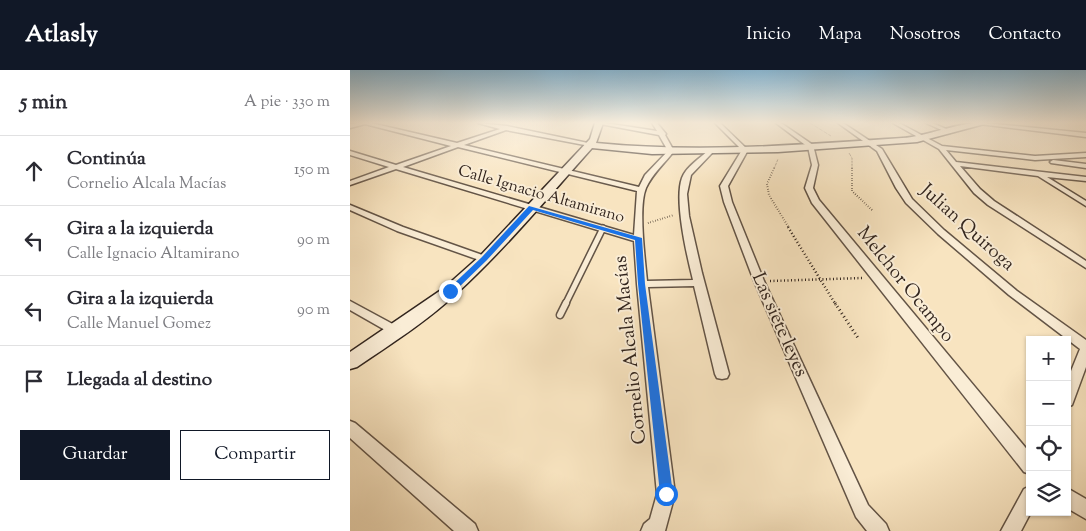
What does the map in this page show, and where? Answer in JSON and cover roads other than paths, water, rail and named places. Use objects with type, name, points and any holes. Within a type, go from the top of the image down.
[{"type":"street","points":[[453,145],[641,190],[648,178],[671,151]]},
{"type":"street","points":[[350,183],[463,145]]},
{"type":"street","points":[[350,362],[396,332],[450,291],[485,259],[588,145],[631,150],[711,151],[850,145]]},
{"type":"street","points":[[668,145],[671,151]]},
{"type":"street","points":[[740,145],[745,150]]},
{"type":"street","name":"Julian Quiroga","points":[[873,145],[885,158],[900,188],[922,214],[1013,293],[1086,348]]},
{"type":"street","points":[[936,145],[956,164],[977,191],[991,203],[1086,265]]},
{"type":"street","name":"Melchor Ocampo","points":[[811,146],[815,165],[809,188],[815,201],[1026,461]]},
{"type":"street","points":[[941,148],[1035,158],[1086,166]]},
{"type":"street","name":"Las siete leyes","points":[[745,150],[724,186],[728,202],[759,281],[862,511],[879,531]]},
{"type":"street","points":[[711,151],[685,179],[683,196],[700,283],[722,374]]},
{"type":"street","name":"Calle Ignacio Altamirano","points":[[350,153],[603,228],[638,232]]},
{"type":"street","points":[[1035,158],[1086,155]]},
{"type":"street","points":[[956,164],[1086,179]]},
{"type":"street","points":[[1037,174],[1086,204]]},
{"type":"street","name":"Cornelio Alcala Macías","points":[[641,190],[638,232],[642,284],[666,494],[655,528]]},
{"type":"street","points":[[350,207],[400,228],[485,259]]},
{"type":"street","points":[[642,284],[700,283]]},
{"type":"street","points":[[350,305],[396,332]]},
{"type":"street","points":[[1071,390],[1086,348]]},
{"type":"street","points":[[350,428],[468,531]]},
{"type":"street","points":[[1071,500],[1086,510]]},
{"type":"street","points":[[1010,531],[1026,502]]},
{"type":"lane","points":[[560,315],[603,228]]}]
